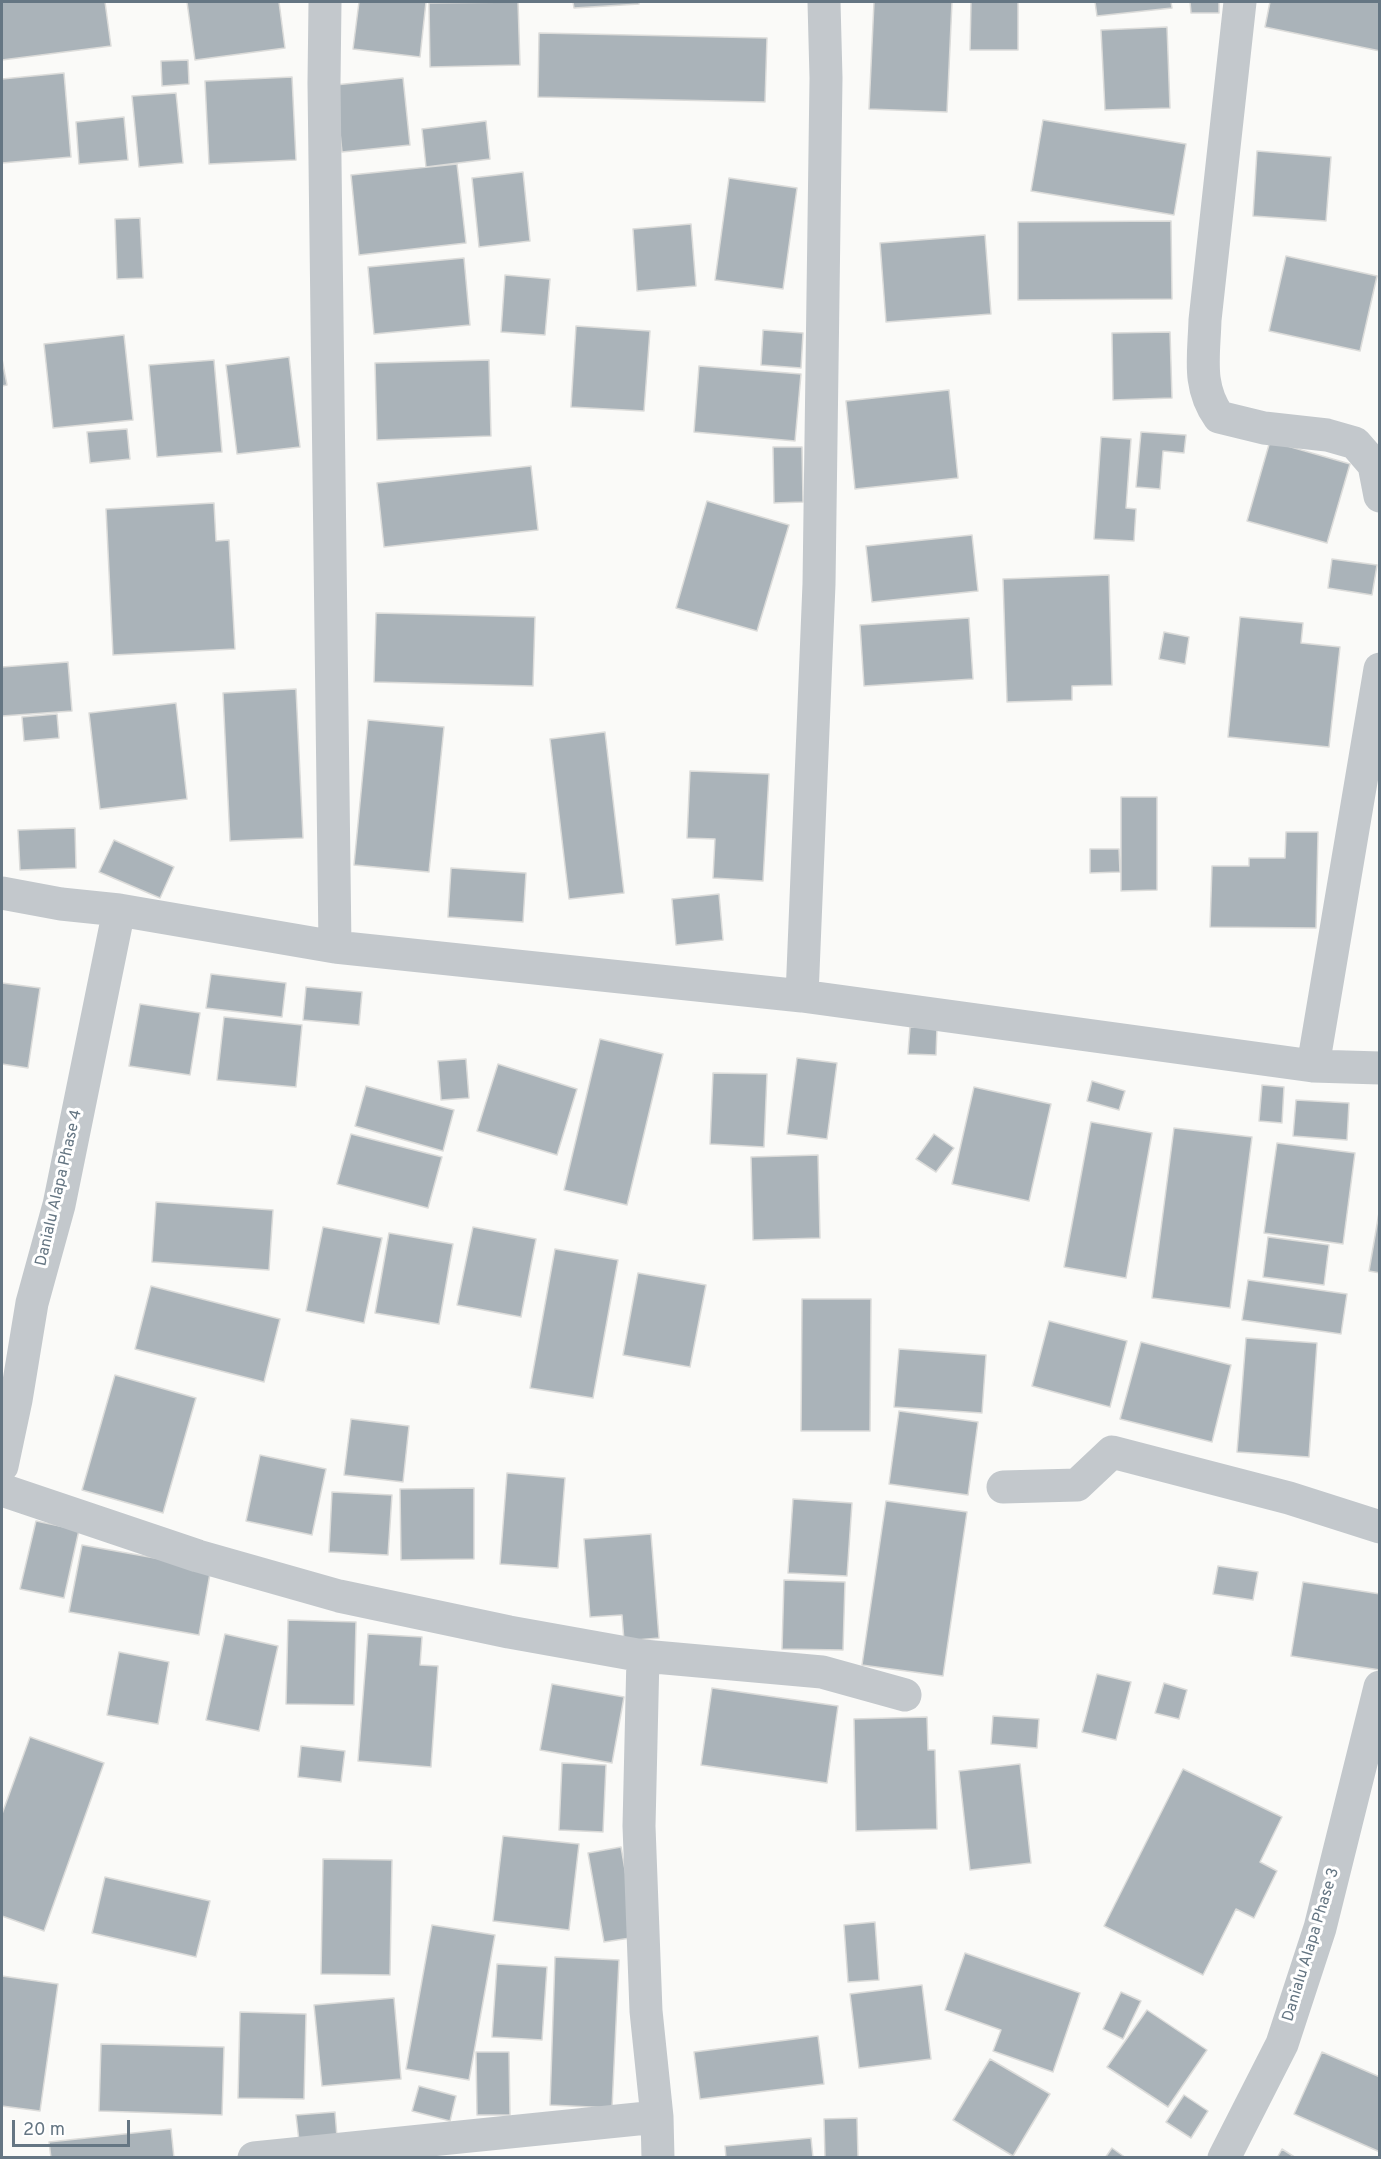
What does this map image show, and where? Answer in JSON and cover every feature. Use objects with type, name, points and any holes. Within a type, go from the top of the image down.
[{"type":"street","points":[[325,2],[324,83],[335,947]]},
{"type":"street","points":[[802,996],[819,584],[826,78],[824,2]]},
{"type":"street","points":[[1240,2],[1205,320],[1203,372],[1207,400],[1219,417],[1264,428],[1327,435],[1355,443],[1374,465],[1380,496]]},
{"type":"street","points":[[1313,1066],[1380,669]]},
{"type":"street","points":[[2,893],[61,904],[119,910],[335,947],[802,996],[1313,1066],[1380,1068]]},
{"type":"street","name":"Danialu Alapa Phase 4","points":[[2,1466],[16,1400],[32,1303],[59,1205],[119,910]]},
{"type":"street","points":[[1004,1487],[1077,1485],[1112,1452],[1288,1498],[1380,1527]]},
{"type":"street","points":[[2,1490],[198,1556],[339,1596],[509,1632],[643,1656],[822,1672],[905,1695]]},
{"type":"street","points":[[643,1656],[639,1826],[646,2011],[657,2117],[658,2157]]},
{"type":"street","name":"Danialu Alapa Phase 3","points":[[1224,2157],[1282,2043],[1317,1938],[1380,1687]]},
{"type":"street","points":[[254,2157],[657,2117]]},
{"type":"building","points":[[2,2],[105,2],[111,46],[2,60]]},
{"type":"building","points":[[187,2],[279,2],[285,48],[195,60]]},
{"type":"building","points":[[359,2],[426,2],[420,57],[353,49]]},
{"type":"building","points":[[518,2],[520,65],[430,67],[429,3]]},
{"type":"building","points":[[573,2],[639,2],[639,4],[574,8]]},
{"type":"building","points":[[874,2],[952,2],[947,112],[869,109]]},
{"type":"building","points":[[971,2],[1018,2],[1018,50],[970,50]]},
{"type":"building","points":[[1095,2],[1171,2],[1172,8],[1097,16]]},
{"type":"building","points":[[1190,2],[1219,2],[1219,13],[1191,13]]},
{"type":"building","points":[[1270,2],[1380,2],[1380,51],[1265,27]]},
{"type":"building","points":[[1167,27],[1170,108],[1105,110],[1101,30]]},
{"type":"building","points":[[539,33],[767,38],[765,102],[538,97]]},
{"type":"building","points":[[188,60],[189,84],[162,86],[161,61]]},
{"type":"building","points":[[64,73],[71,157],[2,163],[2,79]]},
{"type":"building","points":[[292,77],[296,160],[209,164],[205,81]]},
{"type":"building","points":[[403,78],[410,145],[342,152],[335,85]]},
{"type":"building","points":[[176,93],[183,163],[139,167],[132,96]]},
{"type":"building","points":[[124,117],[128,160],[79,164],[76,122]]},
{"type":"building","points":[[1043,120],[1186,144],[1174,215],[1031,191]]},
{"type":"building","points":[[486,121],[490,159],[426,167],[422,129]]},
{"type":"building","points":[[1257,151],[1331,157],[1326,221],[1253,216]]},
{"type":"building","points":[[457,164],[466,243],[359,255],[351,175]]},
{"type":"building","points":[[523,172],[530,241],[479,247],[472,178]]},
{"type":"building","points":[[729,178],[797,188],[783,289],[715,280]]},
{"type":"building","points":[[140,218],[143,278],[117,279],[115,219]]},
{"type":"building","points":[[1171,221],[1172,299],[1018,300],[1018,222]]},
{"type":"building","points":[[691,224],[696,286],[637,291],[633,229]]},
{"type":"building","points":[[985,235],[991,314],[886,322],[880,243]]},
{"type":"building","points":[[1286,256],[1377,276],[1360,351],[1269,331]]},
{"type":"building","points":[[464,258],[470,325],[374,334],[368,267]]},
{"type":"building","points":[[505,275],[550,279],[545,335],[501,332]]},
{"type":"building","points":[[576,326],[650,331],[644,411],[571,407]]},
{"type":"building","points":[[763,330],[803,333],[801,368],[761,365]]},
{"type":"building","points":[[1170,332],[1172,398],[1113,400],[1112,333]]},
{"type":"building","points":[[124,335],[133,420],[53,428],[44,344]]},
{"type":"building","points":[[289,357],[300,447],[237,454],[226,365]]},
{"type":"building","points":[[2,359],[7,385],[2,386]]},
{"type":"building","points":[[214,360],[222,452],[157,457],[149,365]]},
{"type":"building","points":[[489,360],[491,436],[377,440],[375,363]]},
{"type":"building","points":[[699,366],[801,374],[795,441],[694,432]]},
{"type":"building","points":[[949,390],[958,478],[855,489],[846,401]]},
{"type":"building","points":[[127,429],[130,459],[90,463],[87,432]]},
{"type":"building","points":[[1141,432],[1186,435],[1184,453],[1163,451],[1160,489],[1136,487]]},
{"type":"building","points":[[1101,437],[1131,439],[1126,508],[1136,509],[1134,541],[1094,539]]},
{"type":"building","points":[[1270,441],[1350,464],[1327,543],[1247,521]]},
{"type":"building","points":[[773,447],[802,447],[803,502],[774,503]]},
{"type":"building","points":[[531,466],[538,530],[384,547],[377,483]]},
{"type":"building","points":[[707,501],[789,525],[757,631],[676,608]]},
{"type":"building","points":[[214,503],[216,541],[229,540],[235,649],[113,655],[106,509]]},
{"type":"building","points":[[972,535],[978,591],[872,602],[866,546]]},
{"type":"building","points":[[1332,559],[1377,565],[1372,595],[1328,588]]},
{"type":"building","points":[[1109,575],[1112,685],[1072,686],[1072,700],[1007,702],[1003,579]]},
{"type":"building","points":[[376,613],[535,617],[533,686],[374,682]]},
{"type":"building","points":[[1240,617],[1303,623],[1301,643],[1340,647],[1329,747],[1228,737]]},
{"type":"building","points":[[969,618],[973,679],[864,686],[860,625]]},
{"type":"building","points":[[1164,632],[1189,637],[1185,664],[1159,659]]},
{"type":"building","points":[[68,662],[72,711],[2,716],[2,667]]},
{"type":"building","points":[[296,689],[303,838],[230,841],[223,693]]},
{"type":"building","points":[[176,703],[187,799],[100,809],[89,713]]},
{"type":"building","points":[[57,714],[59,738],[24,741],[22,717]]},
{"type":"building","points":[[368,720],[444,727],[429,872],[354,865]]},
{"type":"building","points":[[605,732],[624,893],[569,899],[550,739]]},
{"type":"building","points":[[690,771],[769,774],[763,881],[713,878],[715,839],[687,838]]},
{"type":"building","points":[[1121,797],[1157,797],[1157,890],[1121,891]]},
{"type":"building","points":[[75,828],[76,868],[20,870],[18,830]]},
{"type":"building","points":[[1286,832],[1318,832],[1316,928],[1210,927],[1212,866],[1249,866],[1249,858],[1285,858]]},
{"type":"building","points":[[114,840],[174,867],[160,898],[99,872]]},
{"type":"building","points":[[1090,849],[1119,849],[1120,872],[1090,873]]},
{"type":"building","points":[[451,868],[526,873],[523,922],[448,917]]},
{"type":"building","points":[[719,894],[723,940],[676,945],[672,899]]},
{"type":"building","points":[[211,974],[286,983],[282,1017],[206,1008]]},
{"type":"building","points":[[2,983],[40,988],[28,1068],[2,1064]]},
{"type":"building","points":[[306,987],[362,992],[359,1025],[303,1020]]},
{"type":"building","points":[[140,1004],[200,1013],[190,1075],[129,1066]]},
{"type":"building","points":[[224,1017],[302,1025],[296,1087],[217,1080]]},
{"type":"building","points":[[910,1027],[937,1028],[936,1055],[908,1054]]},
{"type":"building","points":[[600,1039],[663,1054],[627,1205],[564,1190]]},
{"type":"building","points":[[797,1058],[837,1063],[827,1139],[787,1134]]},
{"type":"building","points":[[466,1059],[469,1098],[441,1100],[438,1061]]},
{"type":"building","points":[[498,1064],[577,1089],[557,1155],[477,1131]]},
{"type":"building","points":[[713,1073],[767,1074],[764,1147],[710,1144]]},
{"type":"building","points":[[1092,1081],[1125,1091],[1119,1110],[1087,1101]]},
{"type":"building","points":[[1262,1085],[1284,1087],[1282,1123],[1259,1121]]},
{"type":"building","points":[[366,1086],[454,1110],[443,1151],[355,1126]]},
{"type":"building","points":[[974,1087],[1051,1104],[1029,1201],[952,1184]]},
{"type":"building","points":[[1296,1100],[1349,1103],[1347,1140],[1293,1136]]},
{"type":"building","points":[[1091,1122],[1152,1133],[1126,1278],[1064,1267]]},
{"type":"building","points":[[1174,1128],[1252,1137],[1230,1308],[1152,1298]]},
{"type":"building","points":[[351,1134],[442,1157],[428,1208],[337,1184]]},
{"type":"building","points":[[934,1134],[954,1148],[936,1172],[916,1159]]},
{"type":"building","points":[[1277,1143],[1355,1153],[1343,1244],[1264,1233]]},
{"type":"building","points":[[818,1155],[820,1238],[753,1240],[751,1157]]},
{"type":"building","points":[[156,1202],[273,1210],[269,1270],[152,1262]]},
{"type":"building","points":[[1380,1207],[1380,1273],[1369,1271]]},
{"type":"building","points":[[323,1227],[382,1238],[364,1323],[306,1311]]},
{"type":"building","points":[[473,1227],[536,1239],[521,1317],[457,1305]]},
{"type":"building","points":[[389,1233],[453,1244],[439,1324],[375,1313]]},
{"type":"building","points":[[1268,1237],[1329,1245],[1324,1285],[1263,1277]]},
{"type":"building","points":[[555,1249],[618,1260],[593,1398],[530,1388]]},
{"type":"building","points":[[638,1273],[706,1285],[690,1367],[623,1355]]},
{"type":"building","points":[[1248,1280],[1347,1294],[1341,1334],[1242,1320]]},
{"type":"building","points":[[151,1286],[280,1319],[264,1382],[135,1349]]},
{"type":"building","points":[[802,1299],[871,1299],[870,1431],[801,1431]]},
{"type":"building","points":[[1049,1321],[1127,1341],[1110,1407],[1032,1386]]},
{"type":"building","points":[[1246,1338],[1317,1343],[1309,1457],[1237,1452]]},
{"type":"building","points":[[1141,1342],[1231,1365],[1212,1442],[1120,1419]]},
{"type":"building","points":[[899,1349],[986,1355],[982,1413],[894,1407]]},
{"type":"building","points":[[115,1375],[196,1398],[163,1513],[82,1490]]},
{"type":"building","points":[[899,1411],[978,1422],[968,1495],[889,1484]]},
{"type":"building","points":[[351,1419],[409,1426],[403,1482],[344,1475]]},
{"type":"building","points":[[260,1455],[326,1469],[312,1535],[246,1521]]},
{"type":"building","points":[[507,1473],[565,1478],[558,1568],[500,1564]]},
{"type":"building","points":[[474,1488],[474,1559],[401,1560],[400,1489]]},
{"type":"building","points":[[332,1492],[392,1495],[388,1555],[329,1552]]},
{"type":"building","points":[[793,1499],[852,1503],[847,1576],[788,1573]]},
{"type":"building","points":[[886,1501],[967,1512],[943,1676],[862,1665]]},
{"type":"building","points":[[36,1521],[79,1530],[64,1598],[20,1589]]},
{"type":"building","points":[[651,1534],[659,1638],[624,1641],[622,1615],[590,1617],[584,1539]]},
{"type":"building","points":[[82,1545],[211,1568],[199,1635],[69,1612]]},
{"type":"building","points":[[1218,1566],[1258,1572],[1253,1600],[1213,1594]]},
{"type":"building","points":[[784,1580],[845,1582],[843,1650],[782,1649]]},
{"type":"building","points":[[1303,1582],[1380,1594],[1380,1670],[1291,1656]]},
{"type":"building","points":[[288,1620],[356,1622],[354,1705],[286,1704]]},
{"type":"building","points":[[225,1634],[278,1646],[259,1731],[206,1720]]},
{"type":"building","points":[[368,1634],[422,1637],[420,1665],[438,1666],[431,1767],[358,1761]]},
{"type":"building","points":[[119,1652],[169,1662],[158,1724],[107,1715]]},
{"type":"building","points":[[1097,1674],[1131,1682],[1116,1740],[1082,1732]]},
{"type":"building","points":[[1164,1683],[1187,1690],[1179,1719],[1155,1713]]},
{"type":"building","points":[[552,1684],[624,1697],[612,1763],[540,1750]]},
{"type":"building","points":[[712,1688],[838,1706],[827,1783],[701,1765]]},
{"type":"building","points":[[993,1716],[1039,1719],[1037,1748],[991,1744]]},
{"type":"building","points":[[927,1717],[928,1750],[935,1750],[937,1829],[856,1831],[854,1719]]},
{"type":"building","points":[[30,1737],[104,1763],[44,1931],[2,1916],[2,1814]]},
{"type":"building","points":[[301,1746],[345,1751],[341,1782],[298,1777]]},
{"type":"building","points":[[562,1763],[606,1765],[603,1832],[559,1830]]},
{"type":"building","points":[[1020,1764],[1031,1863],[970,1870],[959,1771]]},
{"type":"building","points":[[1183,1769],[1282,1817],[1260,1862],[1277,1871],[1254,1918],[1236,1909],[1203,1975],[1104,1926]]},
{"type":"building","points":[[503,1836],[579,1844],[569,1930],[493,1921]]},
{"type":"building","points":[[621,1847],[637,1937],[604,1942],[588,1853]]},
{"type":"building","points":[[323,1859],[392,1860],[390,1975],[321,1974]]},
{"type":"building","points":[[105,1877],[210,1901],[196,1957],[92,1933]]},
{"type":"building","points":[[875,1922],[879,1980],[848,1982],[844,1925]]},
{"type":"building","points":[[432,1925],[495,1935],[469,2080],[406,2069]]},
{"type":"building","points":[[965,1953],[1080,1993],[1053,2072],[993,2051],[1001,2030],[945,2010]]},
{"type":"building","points":[[555,1957],[619,1960],[612,2108],[550,2105]]},
{"type":"building","points":[[497,1964],[547,1967],[542,2040],[492,2037]]},
{"type":"building","points":[[2,1976],[58,1984],[40,2111],[2,2106]]},
{"type":"building","points":[[922,1985],[931,2059],[859,2068],[850,1994]]},
{"type":"building","points":[[1121,1992],[1141,2001],[1123,2039],[1103,2029]]},
{"type":"building","points":[[394,1998],[401,2079],[322,2086],[314,2005]]},
{"type":"building","points":[[1147,2010],[1207,2050],[1168,2107],[1107,2067]]},
{"type":"building","points":[[240,2012],[306,2014],[304,2099],[238,2098]]},
{"type":"building","points":[[818,2036],[824,2084],[700,2099],[694,2052]]},
{"type":"building","points":[[101,2044],[224,2047],[222,2115],[99,2111]]},
{"type":"building","points":[[476,2052],[509,2052],[510,2115],[477,2115]]},
{"type":"building","points":[[1322,2052],[1380,2077],[1380,2152],[1294,2114]]},
{"type":"building","points":[[990,2059],[1050,2094],[1013,2156],[953,2120]]},
{"type":"building","points":[[419,2086],[456,2096],[450,2121],[412,2111]]},
{"type":"building","points":[[1184,2095],[1208,2111],[1191,2138],[1166,2122]]},
{"type":"building","points":[[335,2112],[337,2137],[299,2141],[296,2115]]},
{"type":"building","points":[[857,2118],[858,2158],[825,2158],[824,2119]]},
{"type":"building","points":[[171,2129],[174,2158],[51,2158],[49,2142]]},
{"type":"building","points":[[811,2138],[813,2158],[726,2158],[725,2146]]},
{"type":"building","points":[[1112,2148],[1126,2158],[1105,2158]]},
{"type":"building","points":[[1282,2149],[1296,2158],[1277,2158]]}]
